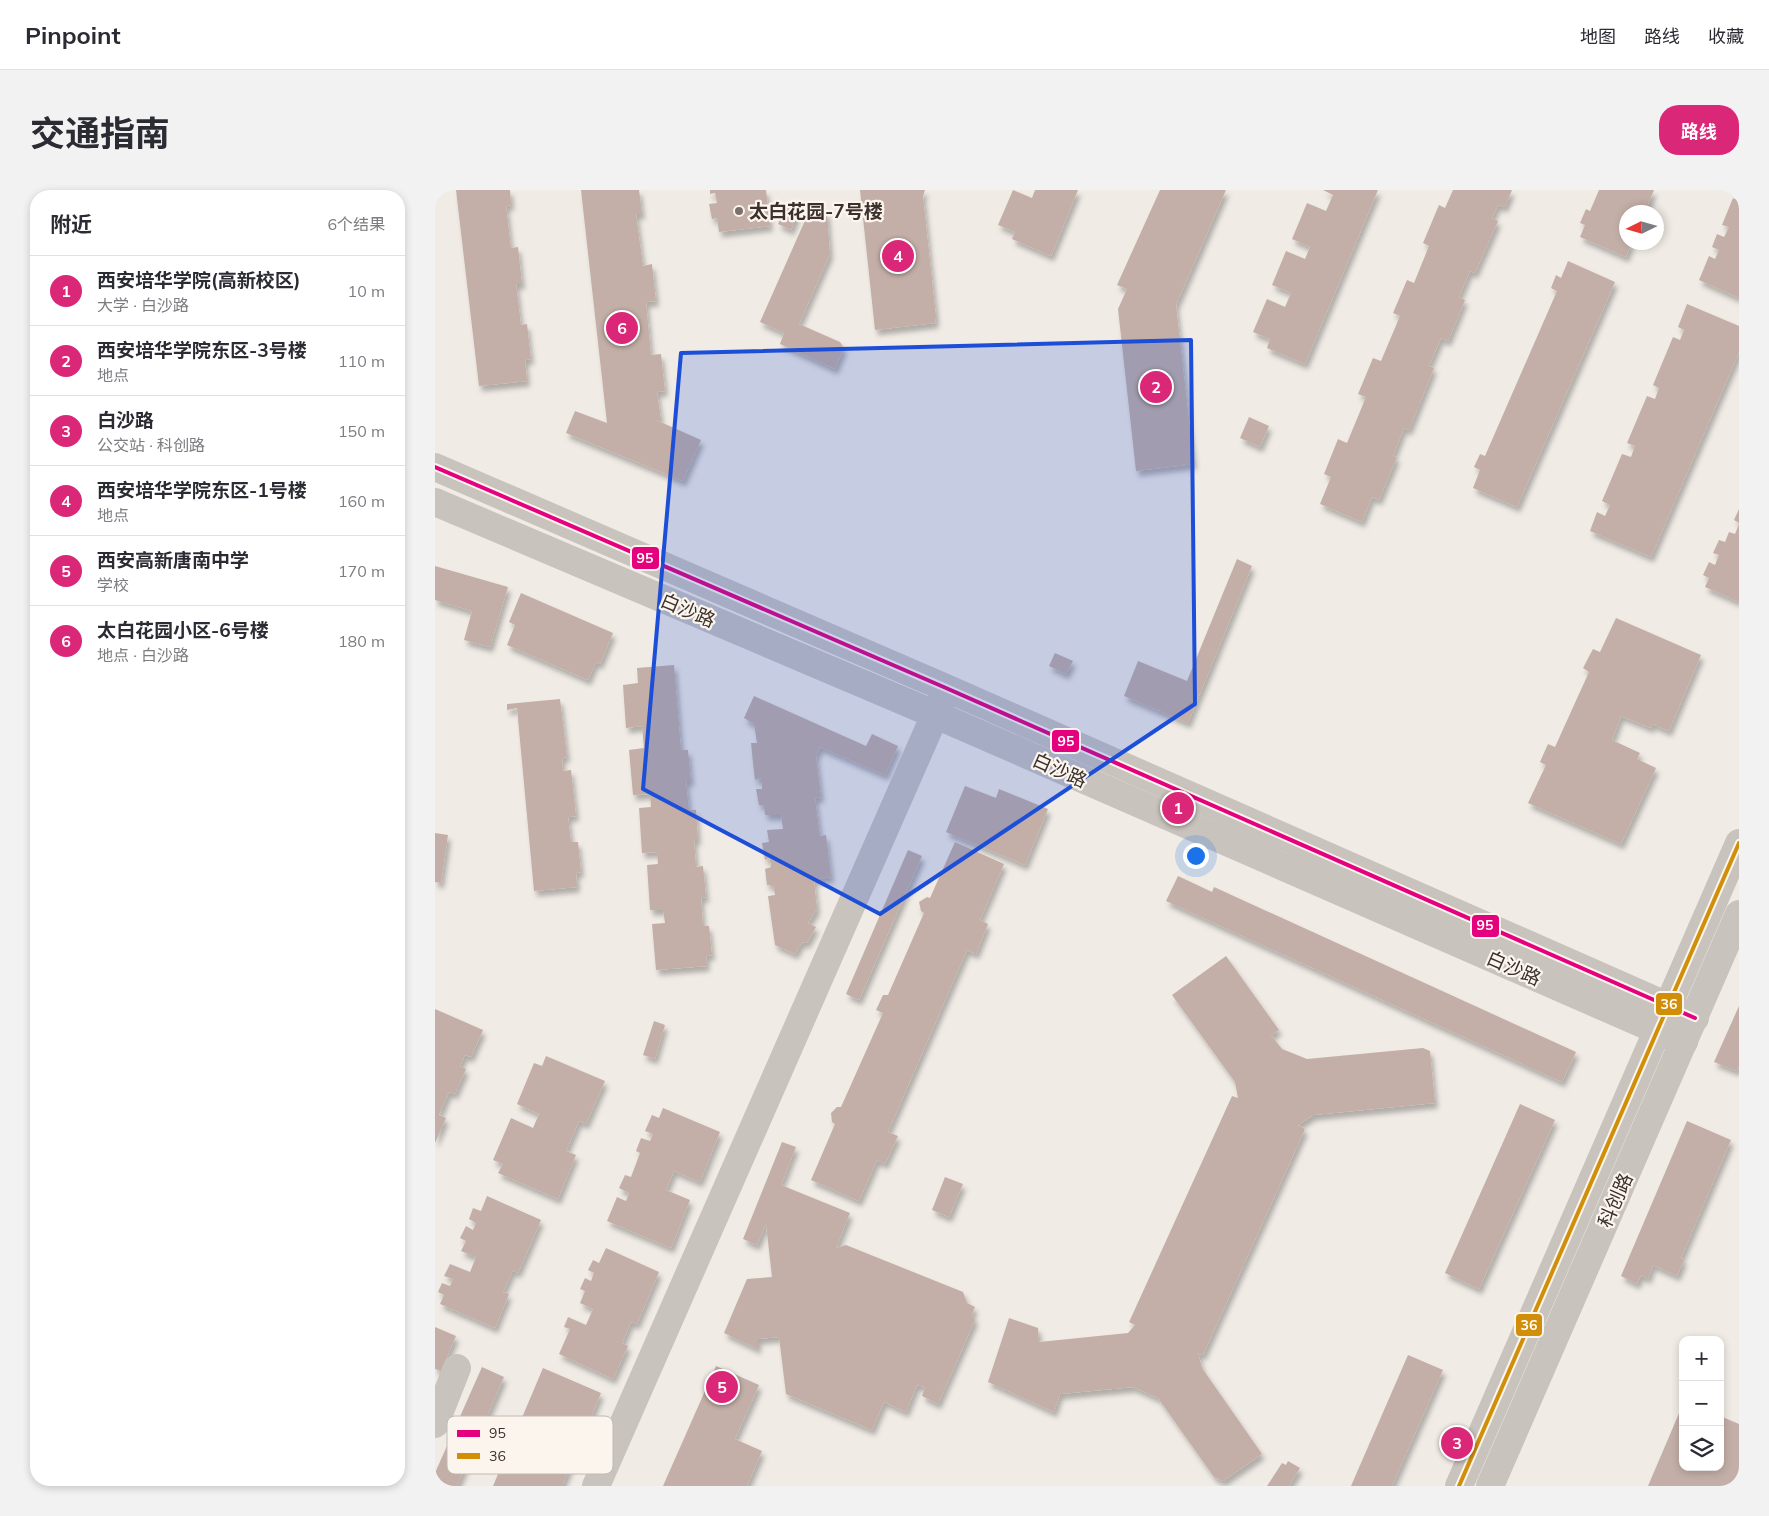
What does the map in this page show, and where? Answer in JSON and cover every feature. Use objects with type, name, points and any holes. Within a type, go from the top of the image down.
[{"type":"street","name":"白沙路","points":[[435,467],[946,688],[1669,1006],[1690,1030]]},
{"type":"street","name":"白沙路","points":[[435,502],[933,714],[1657,1031],[1690,1030]]},
{"type":"street","points":[[613,1447],[946,688]]},
{"type":"street","name":"科创路","points":[[1459,1486],[1739,843]]},
{"type":"street","name":"科创路","points":[[1490,1486],[1739,914]]},
{"type":"street","points":[[435,1424],[457,1368]]},
{"type":"street","points":[[596,1486],[601,1474]]},
{"type":"highlighted area","points":[[1191,340],[1195,704],[880,914],[643,789],[681,353]]},
{"type":"building","points":[[456,190],[510,190],[511,205],[506,206],[511,248],[518,247],[522,284],[516,284],[521,325],[527,324],[531,359],[525,360],[527,381],[479,386]]},
{"type":"building","points":[[581,190],[639,190],[642,214],[636,214],[643,266],[652,264],[656,301],[646,302],[651,355],[661,354],[665,391],[657,392],[661,420],[656,420],[701,440],[683,481],[566,433],[575,411],[607,423]]},
{"type":"building","name":"太白花园-7号楼","points":[[710,190],[766,190],[770,226],[719,232],[717,218],[712,219],[709,204],[717,203],[715,193],[710,194]]},
{"type":"building","points":[[860,190],[925,190],[923,196],[936,317],[935,323],[875,330]]},
{"type":"building","points":[[1013,190],[1032,198],[1035,190],[1078,190],[1051,256],[1012,239],[1015,232],[998,225]]},
{"type":"building","points":[[1160,190],[1226,190],[1176,305],[1194,464],[1136,471],[1118,309],[1127,289],[1117,285]]},
{"type":"building","points":[[1323,190],[1378,190],[1305,364],[1267,348],[1270,339],[1253,332],[1267,299],[1285,307],[1291,293],[1272,285],[1286,251],[1305,259],[1310,247],[1292,239],[1307,203],[1326,211],[1333,195]]},
{"type":"building","points":[[1453,190],[1512,190],[1505,207],[1498,205],[1492,218],[1498,221],[1475,273],[1470,271],[1459,297],[1465,300],[1448,341],[1441,338],[1429,366],[1434,368],[1409,430],[1404,428],[1393,456],[1397,457],[1379,500],[1372,497],[1362,522],[1320,504],[1331,477],[1324,474],[1338,439],[1347,443],[1366,397],[1358,394],[1373,358],[1381,361],[1400,316],[1393,313],[1407,280],[1414,283],[1429,246],[1423,243],[1439,205],[1445,208]]},
{"type":"building","points":[[1599,190],[1654,190],[1648,205],[1619,205],[1619,250],[1629,250],[1626,257],[1580,237],[1585,225],[1580,223],[1586,209],[1590,211]]},
{"type":"building","points":[[1733,198],[1739,201],[1739,298],[1699,280],[1709,256],[1715,259],[1719,250],[1712,247],[1717,234],[1724,237],[1729,227],[1722,225]]},
{"type":"building","points":[[794,200],[802,203],[791,230],[778,224],[787,204],[794,202]]},
{"type":"building","points":[[811,207],[827,213],[830,254],[799,324],[840,342],[844,348],[835,369],[780,344],[784,333],[760,322]]},
{"type":"building","points":[[1568,261],[1615,282],[1517,507],[1473,488],[1480,470],[1474,467],[1480,454],[1485,456],[1557,291],[1551,288],[1556,275],[1561,278]]},
{"type":"building","points":[[1687,304],[1739,326],[1739,352],[1651,557],[1590,531],[1597,512],[1605,516],[1610,505],[1602,501],[1622,454],[1631,457],[1635,446],[1627,443],[1647,396],[1655,399],[1659,388],[1653,385],[1673,337],[1680,340],[1684,330],[1678,327]]},
{"type":"building","points":[[1249,417],[1269,426],[1260,447],[1240,438]]},
{"type":"building","points":[[1739,509],[1739,523],[1734,520]]},
{"type":"building","points":[[1739,524],[1739,602],[1705,587],[1709,578],[1703,575],[1709,562],[1715,565],[1719,555],[1713,553],[1719,540],[1725,542],[1729,532],[1735,534]]},
{"type":"building","points":[[1237,559],[1252,566],[1188,723],[1124,696],[1138,661],[1187,681]]},
{"type":"building","points":[[435,566],[508,587],[490,647],[464,640],[472,611],[435,600]]},
{"type":"building","points":[[521,593],[613,633],[600,664],[596,662],[588,680],[507,645],[515,625],[509,622]]},
{"type":"building","points":[[1616,618],[1701,655],[1669,731],[1652,724],[1651,728],[1621,716],[1612,740],[1640,753],[1637,759],[1656,768],[1621,844],[1528,803],[1546,765],[1540,762],[1548,744],[1555,747],[1589,672],[1583,668],[1593,649],[1600,652]]},
{"type":"building","points":[[1055,653],[1073,661],[1066,674],[1049,666]]},
{"type":"building","points":[[674,665],[681,750],[688,750],[691,781],[686,781],[689,810],[696,810],[698,840],[694,840],[696,867],[703,866],[706,897],[701,898],[703,926],[709,926],[712,955],[706,956],[707,966],[656,970],[652,924],[665,923],[663,910],[650,910],[647,865],[658,864],[657,852],[642,853],[639,808],[651,807],[650,794],[633,795],[629,750],[644,748],[642,726],[626,728],[623,685],[638,683],[637,668]]},
{"type":"building","points":[[754,696],[866,746],[872,734],[898,746],[885,775],[820,747],[816,756],[821,797],[815,798],[820,836],[826,835],[831,877],[814,880],[817,909],[808,923],[816,927],[807,943],[802,942],[795,954],[775,945],[768,896],[775,895],[773,885],[767,885],[765,869],[771,867],[771,864],[769,858],[765,860],[762,843],[769,842],[767,830],[783,829],[781,815],[765,815],[764,805],[759,805],[756,789],[762,789],[761,778],[755,780],[751,743],[757,743],[754,724],[744,718]]},
{"type":"building","points":[[560,699],[567,757],[562,758],[563,771],[571,770],[576,816],[568,817],[571,842],[578,842],[581,872],[576,873],[577,887],[534,891],[517,708],[507,710],[507,704]]},
{"type":"building","points":[[965,786],[996,798],[999,789],[1048,809],[1025,865],[946,832]]},
{"type":"building","points":[[435,833],[448,835],[441,883],[435,882]]},
{"type":"building","points":[[955,842],[1004,864],[980,920],[988,924],[976,954],[967,950],[888,1132],[898,1136],[885,1164],[877,1160],[859,1201],[811,1180],[835,1124],[832,1122],[831,1113],[837,1107],[841,1107],[883,1013],[876,1010],[883,995],[888,995],[924,913],[921,911],[919,902],[927,897],[930,898]]},
{"type":"building","points":[[908,850],[922,856],[859,1000],[846,994]]},
{"type":"building","points":[[1178,876],[1212,892],[1214,887],[1576,1052],[1562,1082],[1166,901]]},
{"type":"building","points":[[1226,956],[1279,1030],[1271,1035],[1282,1049],[1307,1059],[1423,1048],[1430,1051],[1435,1103],[1313,1115],[1298,1125],[1305,1129],[1203,1355],[1198,1353],[1202,1368],[1262,1454],[1223,1481],[1214,1477],[1158,1398],[1133,1387],[1060,1394],[1054,1412],[988,1382],[1009,1318],[1038,1328],[1039,1342],[1128,1333],[1135,1325],[1129,1322],[1232,1096],[1238,1098],[1235,1082],[1172,995]]},
{"type":"building","points":[[1739,1006],[1739,1066],[1737,1071],[1714,1062]]},
{"type":"building","points":[[435,1009],[483,1030],[471,1057],[465,1055],[460,1066],[466,1069],[455,1094],[449,1092],[439,1115],[446,1118],[435,1143]]},
{"type":"building","points":[[654,1021],[665,1025],[655,1059],[643,1055]]},
{"type":"building","points":[[546,1056],[605,1081],[586,1124],[579,1121],[566,1151],[576,1155],[558,1199],[498,1173],[503,1164],[493,1160],[511,1118],[533,1128],[539,1114],[517,1104],[534,1063],[542,1066]]},
{"type":"building","points":[[1520,1104],[1555,1120],[1479,1289],[1445,1273]]},
{"type":"building","points":[[663,1108],[720,1132],[700,1182],[674,1171],[666,1190],[690,1200],[671,1248],[607,1221],[617,1197],[626,1201],[629,1193],[619,1188],[625,1175],[631,1177],[640,1153],[636,1151],[641,1138],[650,1141],[653,1134],[645,1131],[652,1115],[659,1118]]},
{"type":"building","points":[[1687,1121],[1731,1140],[1681,1258],[1684,1260],[1677,1276],[1653,1265],[1648,1279],[1641,1275],[1637,1284],[1621,1276]]},
{"type":"building","points":[[782,1142],[796,1147],[781,1185],[850,1213],[836,1248],[846,1245],[963,1292],[967,1303],[975,1307],[972,1314],[975,1320],[938,1404],[922,1396],[925,1387],[917,1385],[906,1412],[884,1402],[872,1430],[786,1394],[779,1337],[758,1339],[758,1349],[724,1333],[747,1279],[772,1277],[766,1224],[757,1245],[743,1239]]},
{"type":"building","points":[[945,1177],[963,1184],[949,1217],[932,1210]]},
{"type":"building","points":[[487,1196],[541,1220],[518,1273],[513,1270],[503,1292],[509,1294],[495,1328],[440,1304],[444,1295],[438,1292],[442,1283],[450,1286],[453,1279],[444,1276],[450,1264],[470,1272],[476,1257],[461,1251],[466,1241],[460,1238],[466,1226],[473,1230],[476,1223],[469,1219],[473,1208],[481,1211]]},
{"type":"building","points":[[606,1248],[659,1272],[637,1324],[631,1322],[622,1343],[628,1346],[613,1379],[559,1354],[570,1329],[564,1327],[568,1317],[586,1325],[593,1309],[580,1303],[585,1291],[580,1289],[585,1278],[591,1281],[594,1273],[588,1270],[593,1260],[599,1263]]},
{"type":"building","points":[[435,1327],[456,1336],[441,1371],[435,1369]]},
{"type":"building","points":[[1408,1355],[1443,1370],[1392,1486],[1351,1486]]},
{"type":"building","points":[[716,1366],[759,1385],[735,1439],[762,1451],[747,1486],[663,1486]]},
{"type":"building","points":[[482,1367],[504,1377],[487,1416],[460,1416]]},
{"type":"building","points":[[543,1368],[601,1393],[591,1416],[523,1416]]},
{"type":"building","points":[[1679,1413],[1679,1471],[1724,1471],[1724,1418],[1739,1424],[1739,1486],[1648,1486]]},
{"type":"building","points":[[447,1446],[447,1474],[462,1474],[457,1486],[435,1486],[435,1473]]},
{"type":"building","points":[[1288,1461],[1300,1468],[1289,1486],[1267,1486],[1282,1463],[1286,1465]]},
{"type":"building","points":[[498,1474],[567,1474],[562,1486],[493,1486]]},
{"type":"transit line","name":"95","points":[[435,467],[946,688],[1695,1018]]},
{"type":"transit line","name":"36","points":[[1459,1486],[1739,843]]},
{"type":"place","name":"太白花园-7号楼","points":[[739,211]]},
{"type":"place","name":"西安培华学院东区-1号楼","points":[[898,256]]},
{"type":"place","name":"太白花园小区-6号楼","points":[[622,328]]},
{"type":"place","name":"西安培华学院东区-3号楼","points":[[1156,387]]},
{"type":"place","name":"西安培华学院(高新校区)","points":[[1178,808]]},
{"type":"place","name":"西安高新唐南中学","points":[[722,1387]]},
{"type":"place","name":"白沙路","points":[[1457,1443]]}]
